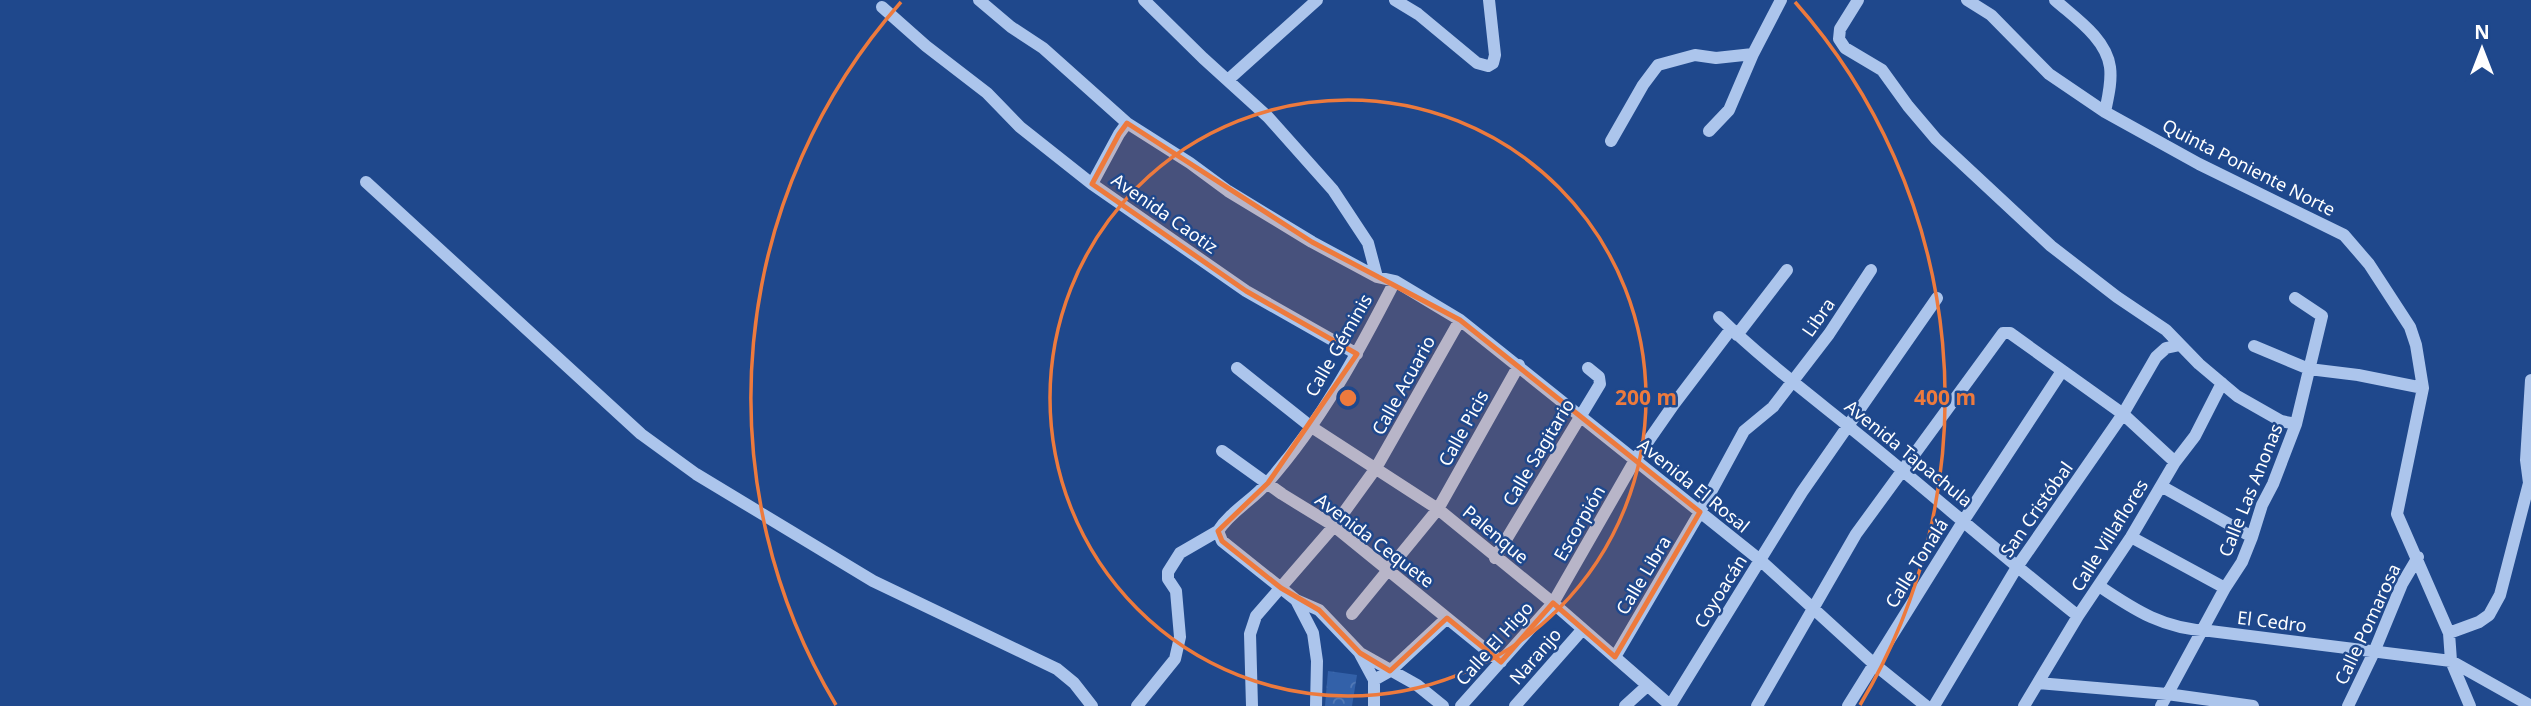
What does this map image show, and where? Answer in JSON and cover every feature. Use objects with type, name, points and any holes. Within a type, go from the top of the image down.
[{"type":"street","name":"Avenida El Rosal","points":[[979,0],[1011,27],[1043,48],[1127,123],[1191,163],[1228,191],[1312,242],[1377,277],[1395,281],[1461,320],[1760,560],[1874,664],[1926,706]]},
{"type":"street","points":[[1144,0],[1268,117],[1333,190],[1368,243],[1377,277]]},
{"type":"street","points":[[1229,79],[1317,0]]},
{"type":"street","points":[[1395,0],[1418,14],[1477,63],[1489,66],[1493,63],[1494,55],[1489,0]]},
{"type":"street","points":[[1709,131],[1729,110],[1753,54],[1781,0]]},
{"type":"street","points":[[1858,0],[1840,29],[1839,39],[1845,48],[1882,70],[1936,139],[2051,246],[2117,297],[2166,330],[2236,396],[2281,421],[2296,424]]},
{"type":"street","name":"Quinta Poniente Norte","points":[[1967,0],[1991,15],[2049,74],[2105,112],[2199,164],[2344,236],[2369,264],[2410,327],[2416,345],[2423,388],[2397,514],[2449,632],[2451,661],[2470,706]]},
{"type":"street","points":[[2055,0],[2099,42],[2110,65],[2105,112]]},
{"type":"street","name":"Avenida Caotiz","points":[[882,7],[987,93],[1020,127],[1092,184],[1246,291],[1357,354]]},
{"type":"street","points":[[1611,141],[1643,85],[1658,65],[1695,55],[1716,58],[1753,54]]},
{"type":"street","points":[[1092,184],[1127,123]]},
{"type":"street","points":[[366,182],[632,425],[696,474],[873,581],[1057,669],[1074,683],[1092,706]]},
{"type":"street","name":"Escorpión","points":[[1553,603],[1636,460],[1674,404],[1787,270]]},
{"type":"street","name":"Libra","points":[[1700,512],[1744,431],[1773,407],[1829,334],[1871,270]]},
{"type":"street","name":"Calle Géminis","points":[[1137,706],[1175,659],[1180,637],[1176,591],[1168,579],[1168,572],[1180,553],[1220,536],[1224,522],[1268,483],[1310,426],[1357,354],[1395,281]]},
{"type":"street","name":"Coyoacán","points":[[1670,706],[1802,492],[1937,298]]},
{"type":"street","name":"Calle Las Anonas","points":[[2164,700],[2242,562],[2262,505],[2296,424],[2321,314],[2295,298]]},
{"type":"street","name":"Avenida Tapachula","points":[[1719,317],[1792,382],[1964,520],[2078,616]]},
{"type":"street","name":"Calle Acuario","points":[[1252,706],[1250,634],[1256,616],[1334,526],[1376,468],[1461,320]]},
{"type":"street","points":[[1758,706],[1856,534],[2003,333],[2010,333],[2123,414],[2175,462]]},
{"type":"street","name":"San Cristóbal","points":[[1934,706],[2017,567],[2123,414],[2156,356],[2166,348],[2180,345]]},
{"type":"street","points":[[2254,346],[2309,369],[2358,375],[2423,388]]},
{"type":"street","name":"Calle Picis","points":[[1352,614],[1438,509],[1519,365]]},
{"type":"street","name":"Palenque","points":[[1237,368],[1310,426],[1438,509],[1553,603],[1670,706]]},
{"type":"street","name":"Calle Sagitario","points":[[1496,558],[1601,380],[1588,368]]},
{"type":"street","name":"Calle Tonalá","points":[[1848,706],[1964,520],[2062,371]]},
{"type":"street","points":[[2449,632],[2479,622],[2489,615],[2500,595],[2529,483],[2526,460],[2531,380]]},
{"type":"street","name":"Calle Villaflores","points":[[2024,706],[2078,616],[2194,436],[2222,383]]},
{"type":"street","name":"Avenida Cequete","points":[[1223,451],[1334,526],[1501,662]]},
{"type":"street","points":[[2161,486],[2252,537]]},
{"type":"street","name":"Calle Libra","points":[[1615,657],[1700,512]]},
{"type":"street","points":[[1220,536],[1296,600],[1319,610],[1360,653],[1417,685],[1443,706]]},
{"type":"street","points":[[2131,537],[2225,588]]},
{"type":"street","name":"Calle Pomarosa","points":[[2348,706],[2402,584],[2418,557]]},
{"type":"street","name":"El Cedro","points":[[2099,586],[2140,613],[2162,623],[2191,631],[2451,661]]},
{"type":"street","points":[[1296,600],[1313,633],[1317,661],[1315,706]]},
{"type":"street","name":"Calle El Higo","points":[[1461,706],[1553,603]]},
{"type":"street","points":[[1374,680],[1390,671],[1447,618]]},
{"type":"street","name":"Naranjo","points":[[1515,706],[1582,630]]},
{"type":"street","points":[[1360,653],[1374,680],[1374,706]]},
{"type":"street","points":[[2451,661],[2531,706]]},
{"type":"street","points":[[2038,683],[2164,700],[2253,706]]},
{"type":"street","points":[[1625,706],[1647,686]]},
{"type":"highlighted area","points":[[1127,123],[1312,242],[1460,320],[1700,512],[1615,657],[1553,603],[1501,662],[1447,618],[1390,671],[1360,653],[1319,610],[1281,588],[1222,541],[1218,531],[1268,483],[1357,354],[1246,291],[1092,184],[1119,134]]},
{"type":"green space","points":[[1328,671],[1357,675],[1352,706],[1325,706]]}]
